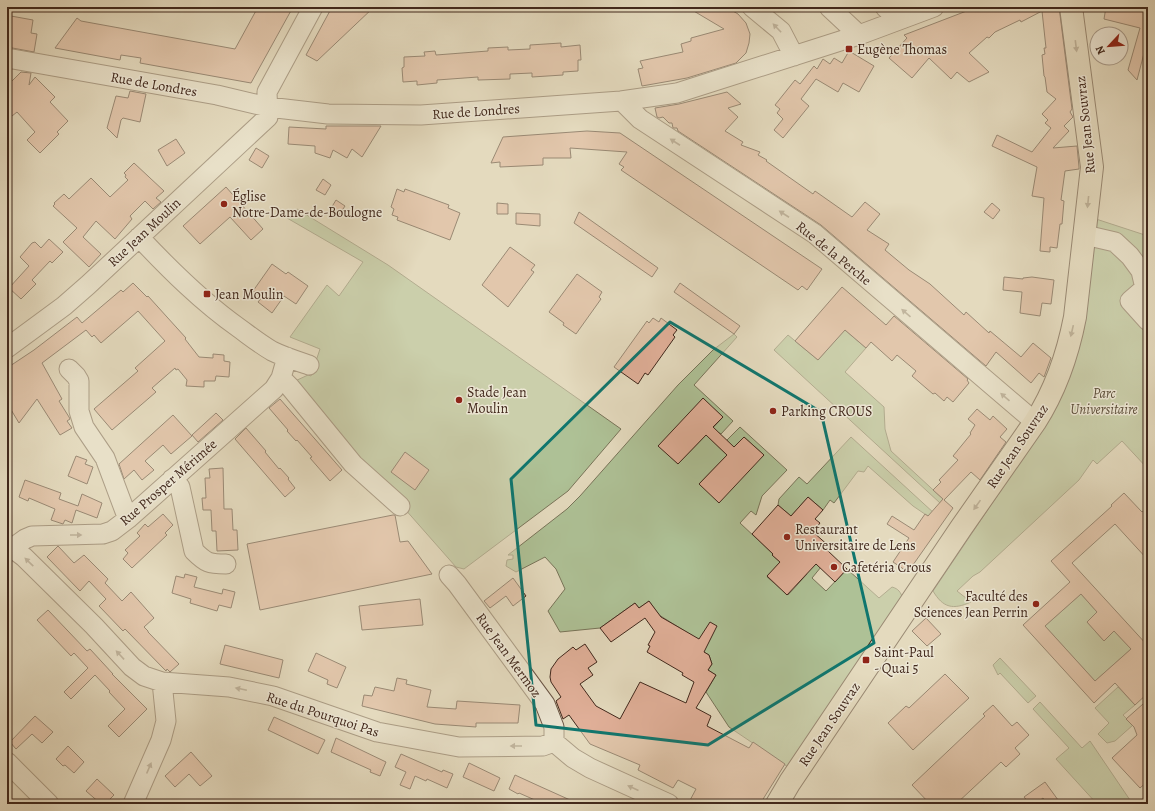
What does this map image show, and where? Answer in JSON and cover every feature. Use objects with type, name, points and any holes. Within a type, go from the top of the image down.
[{"type":"main road","name":"Rue Jean Souvraz","points":[[777,804],[790,782],[920,589],[1046,405],[1072,335],[1092,167],[1071,7]]},
{"type":"street","name":"Rue Jean Moulin","points":[[7,348],[64,306],[268,117],[267,92],[313,7]]},
{"type":"street","points":[[752,7],[781,31],[794,56]]},
{"type":"street","points":[[829,7],[859,35]]},
{"type":"street","name":"Rue de Londres","points":[[7,58],[218,95],[268,107],[328,114],[420,115],[622,100],[677,93],[859,35],[892,14],[934,7]]},
{"type":"street","name":"Rue de la Perche","points":[[622,100],[640,119],[815,234],[1035,422]]},
{"type":"street","points":[[1085,235],[1115,242],[1138,266],[1146,288],[1130,301],[1148,321]]},
{"type":"street","points":[[139,237],[183,283],[209,306],[258,342],[287,358],[310,365]]},
{"type":"street","name":"Rue Prosper Mérimée","points":[[10,550],[25,539],[32,536],[103,534],[112,531],[129,518],[274,389],[281,378],[287,358]]},
{"type":"street","points":[[69,369],[79,381],[79,411],[84,427],[105,458],[126,514],[129,518]]},
{"type":"street","points":[[281,378],[353,464],[400,506]]},
{"type":"street","points":[[172,479],[180,487],[194,551],[210,564],[226,564]]},
{"type":"street","name":"Rue du Pourquoi Pas","points":[[10,550],[24,557],[89,621],[132,667],[144,676],[162,682],[229,687],[272,696],[377,732],[459,747],[543,746],[554,742]]},
{"type":"street","name":"Rue Jean Mermoz","points":[[449,576],[457,584],[545,704],[554,727],[554,742]]},
{"type":"street","points":[[133,804],[161,740],[166,721],[162,682]]},
{"type":"street","points":[[554,742],[573,758],[590,768],[669,804]]},
{"type":"street","points":[[7,762],[33,797],[49,804]]},
{"type":"highlighted area","points":[[670,322],[821,412],[874,643],[708,745],[536,725],[511,479]]},
{"type":"green space","points":[[297,209],[388,265],[621,429],[568,491],[464,569],[456,567],[293,382],[308,375],[311,376],[320,349],[290,337],[327,285],[339,296],[363,262],[287,218]]},
{"type":"green space","name":"Parc Universitaire","points":[[1096,219],[1148,236],[1148,469],[1122,441],[1097,464],[1093,460],[1079,480],[980,572],[973,576],[957,591],[971,602],[954,607],[949,606],[941,601],[933,591],[1053,413],[1084,329]]},
{"type":"green space","points":[[840,326],[866,348],[845,372],[884,407],[885,429],[891,451],[943,499],[940,503],[774,350],[788,335],[818,360],[840,335]]},
{"type":"green space","points":[[734,334],[737,337],[694,385],[733,421],[721,434],[712,429],[723,417],[703,399],[659,446],[678,464],[706,435],[727,455],[699,484],[764,455],[744,437],[732,449],[727,440],[740,427],[787,470],[762,496],[756,515],[751,511],[740,523],[780,562],[767,577],[788,595],[807,574],[797,565],[817,563],[821,567],[812,578],[826,591],[847,569],[879,598],[892,587],[899,591],[903,598],[791,769],[729,727],[706,692],[716,675],[708,670],[712,664],[709,655],[704,652],[699,640],[659,615],[649,601],[639,608],[635,603],[600,628],[560,632],[548,611],[565,589],[556,569],[545,557],[516,572],[506,566],[507,560],[513,559],[513,555],[508,555],[567,509],[678,385],[713,350]]},
{"type":"green space","points":[[851,437],[935,514],[941,525],[913,506],[868,466],[864,472],[858,471],[834,503],[830,500],[823,510],[808,497],[791,516],[778,505],[779,499],[799,477],[807,484]]},
{"type":"green space","points":[[1081,594],[1097,612],[1087,622],[1103,640],[1114,631],[1131,649],[1095,681],[1045,626]]},
{"type":"green space","points":[[1000,658],[1036,696],[1028,703],[1000,673],[998,675],[993,665]]},
{"type":"green space","points":[[1118,687],[1135,705],[1123,715],[1133,725],[1115,741],[1107,743],[1098,734],[1109,723],[1095,708]]},
{"type":"green space","points":[[1040,702],[1082,748],[1090,741],[1132,803],[1097,804],[1056,759],[1069,748],[1033,709]]},
{"type":"building","points":[[258,7],[293,7],[251,83],[140,63],[141,58],[121,55],[120,60],[55,48],[77,18],[81,21],[235,49]]},
{"type":"building","points":[[332,7],[374,7],[317,61],[306,55]]},
{"type":"building","points":[[687,7],[726,7],[738,14],[746,23],[750,34],[746,53],[736,63],[687,78],[642,86],[638,69],[643,68],[640,61],[683,52],[681,44],[691,41],[691,38],[724,29]]},
{"type":"building","points":[[977,7],[1059,7],[1072,109],[1070,112],[1073,117],[1064,126],[1069,131],[1053,148],[1077,146],[1079,169],[1065,171],[1061,200],[1064,201],[1062,224],[1060,224],[1057,248],[1050,247],[1050,252],[1040,251],[1044,198],[1032,196],[1037,167],[992,146],[997,135],[1032,152],[1051,128],[1045,123],[1048,120],[1042,114],[1056,99],[1047,92],[1044,76],[1042,55],[1045,54],[1044,48],[1046,48],[1042,11],[1021,22],[1020,20],[995,32],[969,53],[989,72],[969,82],[957,72],[951,79],[929,58],[912,78],[889,58],[907,38],[904,35]]},
{"type":"building","points":[[1106,7],[1148,7],[1148,38],[1137,80],[1128,70],[1140,28],[1104,19]]},
{"type":"building","points":[[11,16],[33,20],[31,33],[37,34],[34,52],[7,47],[7,29],[9,29]]},
{"type":"building","points":[[561,43],[561,47],[580,45],[581,60],[578,60],[578,71],[563,72],[563,75],[532,77],[532,73],[510,74],[510,79],[478,80],[478,77],[437,80],[437,83],[417,85],[417,81],[403,82],[402,68],[404,67],[404,57],[425,56],[424,52],[435,51],[436,55],[488,51],[488,48],[508,47],[508,50],[530,49],[530,45]]},
{"type":"building","points":[[849,51],[874,66],[859,92],[843,83],[838,92],[816,79],[801,99],[809,106],[783,138],[774,130],[783,119],[777,113],[780,109],[775,105],[795,80],[800,84],[814,66],[817,69],[823,59],[830,64],[834,58],[842,63]]},
{"type":"building","points":[[21,72],[31,73],[29,85],[35,77],[55,97],[50,102],[68,121],[57,132],[59,134],[40,153],[27,140],[35,132],[17,112],[12,116],[7,111],[7,86]]},
{"type":"building","points":[[130,91],[146,94],[140,122],[123,118],[121,120],[117,138],[107,128],[116,96],[128,98]]},
{"type":"building","points":[[727,92],[741,104],[728,108],[738,117],[725,131],[743,142],[741,145],[760,152],[758,155],[813,194],[815,191],[852,217],[865,202],[880,214],[867,230],[889,244],[885,250],[909,270],[930,284],[964,315],[966,312],[989,333],[990,331],[1021,357],[1033,343],[1051,358],[1044,377],[1039,373],[1031,383],[996,352],[986,366],[821,225],[678,131],[677,128],[673,128],[672,123],[669,123],[663,117],[657,117],[655,108],[679,104]]},
{"type":"building","points":[[326,126],[381,126],[362,157],[352,149],[347,158],[333,150],[330,158],[315,153],[315,146],[288,144],[289,127],[326,129]]},
{"type":"building","points":[[587,131],[620,133],[822,269],[807,290],[802,286],[798,290],[621,170],[624,167],[619,164],[627,152],[570,148],[571,158],[543,158],[543,165],[500,167],[500,162],[491,163],[503,137]]},
{"type":"building","points":[[176,139],[185,153],[167,166],[158,150]]},
{"type":"building","points":[[256,148],[269,156],[262,168],[249,160]]},
{"type":"building","points":[[134,163],[164,191],[156,198],[161,202],[153,209],[145,201],[130,216],[132,219],[115,239],[96,221],[83,237],[101,254],[89,267],[63,242],[77,228],[53,206],[55,204],[54,203],[64,194],[69,199],[91,178],[110,197],[128,180],[124,173]]},
{"type":"building","points":[[323,179],[331,185],[325,195],[316,190]]},
{"type":"building","name":"Église Notre-Dame-de-Boulogne","points":[[226,187],[263,229],[251,240],[230,217],[200,244],[183,226]]},
{"type":"building","points":[[397,189],[404,192],[405,189],[449,205],[448,208],[460,213],[450,240],[397,220],[398,217],[392,215],[394,209],[391,207]]},
{"type":"building","points":[[336,200],[345,206],[339,215],[330,210]]},
{"type":"building","points":[[497,203],[508,204],[508,214],[497,214]]},
{"type":"building","points":[[992,203],[1000,210],[993,219],[984,212]]},
{"type":"building","points":[[579,212],[658,268],[652,277],[574,223]]},
{"type":"building","points":[[516,213],[540,214],[540,226],[516,224]]},
{"type":"building","points":[[49,239],[63,252],[52,263],[50,261],[32,280],[36,284],[21,299],[9,288],[29,266],[20,257],[32,243],[35,242],[41,248]]},
{"type":"building","points":[[510,247],[535,265],[531,270],[534,272],[508,307],[482,285]]},
{"type":"building","points":[[272,264],[286,274],[288,272],[308,286],[296,304],[284,296],[272,313],[258,302],[262,297],[253,291]]},
{"type":"building","points":[[577,274],[602,292],[599,297],[601,299],[576,334],[563,325],[564,323],[549,312]]},
{"type":"building","points":[[1004,277],[1023,279],[1032,277],[1054,280],[1051,304],[1042,303],[1040,316],[1020,313],[1022,292],[1003,290]]},
{"type":"building","points":[[133,283],[147,297],[148,296],[186,338],[185,339],[199,357],[213,358],[213,354],[224,355],[224,361],[230,362],[229,377],[216,376],[215,381],[204,381],[204,387],[186,386],[187,380],[178,369],[176,370],[175,368],[152,388],[156,392],[112,430],[94,409],[138,371],[135,368],[165,341],[138,311],[101,343],[94,335],[92,337],[86,330],[42,363],[62,399],[59,401],[70,419],[67,421],[72,428],[60,435],[37,399],[19,423],[7,403],[7,368],[34,350],[77,317],[82,323],[121,290],[123,292]]},
{"type":"building","points":[[680,283],[740,326],[734,334],[674,292]]},
{"type":"building","points":[[842,287],[886,325],[894,316],[968,379],[967,380],[969,383],[953,402],[947,397],[944,401],[935,393],[933,394],[912,376],[916,371],[897,355],[892,361],[871,342],[866,348],[845,330],[818,360],[795,341]]},
{"type":"building","points":[[653,318],[659,322],[661,318],[677,330],[673,335],[675,337],[648,375],[645,373],[638,384],[614,367],[647,321],[649,323]]},
{"type":"building","points":[[703,398],[723,417],[713,427],[734,447],[744,437],[764,455],[719,503],[699,484],[727,455],[706,435],[678,464],[658,446]]},
{"type":"building","points":[[280,399],[342,470],[330,481],[310,458],[312,457],[287,431],[288,430],[269,408]]},
{"type":"building","points":[[977,409],[990,420],[993,416],[1007,429],[1000,437],[1006,442],[980,480],[971,472],[944,500],[953,508],[908,572],[893,562],[909,538],[887,524],[892,516],[914,530],[925,514],[928,516],[943,499],[933,490],[941,482],[939,480],[958,460],[953,456],[971,434],[970,433],[975,425],[968,419]]},
{"type":"building","points":[[216,413],[223,420],[198,442],[192,435]]},
{"type":"building","points":[[173,415],[192,436],[171,454],[163,445],[145,461],[154,470],[142,480],[134,470],[124,479],[119,464]]},
{"type":"building","points":[[246,428],[279,469],[280,468],[289,478],[288,479],[295,488],[285,497],[235,439]]},
{"type":"building","points":[[405,452],[429,470],[415,490],[391,472]]},
{"type":"building","points":[[76,456],[87,460],[85,464],[93,467],[87,484],[68,476]]},
{"type":"building","points":[[223,468],[224,509],[232,509],[233,530],[237,530],[238,550],[217,551],[216,531],[212,531],[211,510],[203,510],[202,498],[206,498],[205,478],[210,478],[209,469]]},
{"type":"building","points":[[25,480],[61,493],[59,499],[78,506],[82,494],[102,503],[97,518],[76,510],[72,523],[65,520],[63,524],[51,520],[55,509],[29,498],[28,501],[19,497]]},
{"type":"building","name":"Faculté des Sciences Jean Perrin","points":[[1124,493],[1142,512],[1148,507],[1148,560],[1115,524],[1072,563],[1148,646],[1148,693],[1135,705],[1115,683],[1094,703],[1023,625],[1070,582],[1051,561],[1112,506],[1111,505]],"holes":[[[1081,594],[1097,612],[1087,622],[1104,641],[1114,631],[1131,649],[1095,681],[1045,626]]]},
{"type":"building","name":"Restaurant Universitaire de Lens","points":[[808,497],[823,510],[815,519],[820,523],[813,532],[830,547],[827,550],[847,569],[835,582],[816,564],[787,595],[767,576],[780,562],[752,534],[778,505],[791,516]]},
{"type":"building","points":[[163,514],[173,525],[165,533],[167,535],[132,568],[123,559],[128,553],[125,550],[140,536],[137,533],[145,524],[148,527]]},
{"type":"building","points":[[395,515],[400,542],[408,541],[432,574],[260,610],[247,544]]},
{"type":"building","points":[[58,546],[74,563],[84,555],[108,579],[105,583],[122,601],[131,592],[154,618],[144,627],[179,664],[170,672],[167,669],[166,671],[125,629],[123,631],[99,606],[106,599],[89,581],[80,591],[47,557]]},
{"type":"building","points":[[185,574],[197,577],[194,587],[222,594],[223,589],[235,592],[231,608],[219,605],[217,611],[190,603],[191,599],[172,593],[176,576],[184,578]]},
{"type":"building","points":[[513,578],[526,596],[513,606],[506,596],[490,608],[484,601]]},
{"type":"building","points":[[420,599],[423,625],[362,630],[359,606]]},
{"type":"building","points":[[649,601],[661,617],[699,639],[710,622],[717,626],[704,652],[709,655],[712,664],[708,670],[716,675],[696,708],[711,716],[707,726],[749,748],[753,742],[785,764],[760,804],[688,804],[696,789],[678,780],[673,788],[638,770],[640,765],[590,744],[569,715],[563,719],[556,701],[561,697],[551,682],[551,669],[558,659],[573,647],[576,650],[585,644],[597,662],[588,668],[593,675],[580,684],[596,706],[620,719],[640,682],[686,703],[694,682],[682,675],[683,673],[647,652],[650,646],[648,645],[655,632],[645,618],[611,642],[600,628],[635,603],[639,608]]},
{"type":"building","points":[[48,610],[87,651],[90,649],[112,674],[147,709],[119,737],[108,726],[125,709],[95,675],[71,699],[64,692],[88,668],[74,653],[71,656],[37,620]]},
{"type":"building","points":[[926,618],[941,634],[927,646],[912,631]]},
{"type":"building","points":[[225,645],[283,660],[279,678],[220,664]]},
{"type":"building","points":[[316,653],[346,667],[337,688],[327,684],[328,680],[308,671]]},
{"type":"building","points":[[945,674],[969,698],[913,750],[888,723],[906,706],[909,708]]},
{"type":"building","points":[[397,678],[407,680],[406,684],[431,690],[427,707],[456,709],[457,701],[520,705],[518,723],[476,723],[476,727],[435,724],[362,706],[364,695],[372,696],[375,687],[394,691]]},
{"type":"building","points":[[1143,704],[1148,710],[1148,781],[1140,788],[1112,758],[1137,735],[1134,727],[1126,719]]},
{"type":"building","points":[[993,705],[1012,726],[1017,722],[1029,735],[1015,748],[1020,754],[1006,767],[1001,762],[956,804],[930,804],[912,785],[985,716],[983,714]]},
{"type":"building","points":[[35,716],[53,732],[42,743],[32,734],[16,749],[10,742]]},
{"type":"building","points":[[274,717],[325,740],[318,754],[268,730]]},
{"type":"building","points":[[336,738],[386,762],[380,776],[370,772],[371,770],[331,752]]},
{"type":"building","points":[[68,746],[84,762],[74,773],[65,765],[63,766],[56,759]]},
{"type":"building","points":[[191,752],[212,776],[200,786],[189,774],[175,787],[165,776]]},
{"type":"building","points":[[401,754],[442,772],[443,770],[453,774],[447,788],[427,779],[426,781],[415,776],[410,789],[400,785],[406,772],[395,767]]},
{"type":"building","points":[[469,763],[500,778],[494,791],[463,777]]},
{"type":"building","points":[[515,775],[579,804],[544,804],[519,793],[518,794],[509,789]]},
{"type":"building","points":[[97,779],[114,795],[105,804],[101,804],[86,791]]},
{"type":"building","points":[[1045,782],[1061,804],[1048,804],[1043,798],[1035,804],[1030,804],[1024,797]]},
{"type":"place","name":"Eugène Thomas","points":[[849,49]]},
{"type":"place","name":"Église Notre-Dame-de-Boulogne","points":[[224,204]]},
{"type":"place","name":"Jean Moulin","points":[[207,294]]},
{"type":"place","name":"Stade Jean Moulin","points":[[459,400]]},
{"type":"place","name":"Parking CROUS","points":[[773,411]]},
{"type":"place","name":"Restaurant Universitaire de Lens","points":[[787,537]]},
{"type":"place","name":"Cafetéria Crous","points":[[834,567]]},
{"type":"place","name":"Faculté des Sciences Jean Perrin","points":[[1036,604]]},
{"type":"place","name":"Saint-Paul - Quai 5","points":[[866,660]]}]
